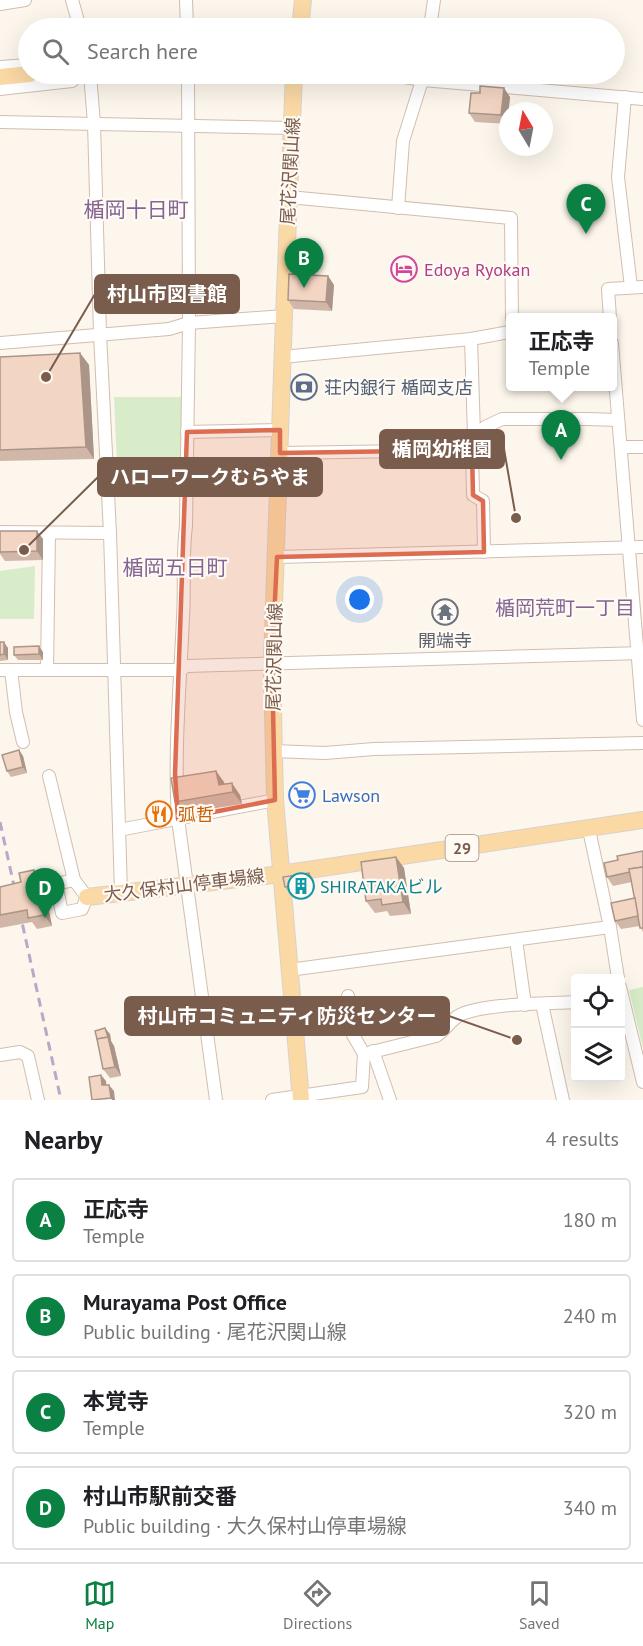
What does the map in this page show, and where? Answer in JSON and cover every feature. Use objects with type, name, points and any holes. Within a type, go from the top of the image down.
[{"type":"main road","points":[[301,18],[303,0]]},
{"type":"main road","points":[[0,77],[18,75]]},
{"type":"main road","name":"尾花沢関山線","points":[[294,84],[272,663],[275,800],[301,1097]]},
{"type":"main road","name":"29","points":[[281,874],[589,830],[643,820]]},
{"type":"main road","name":"大久保村山停車場線","points":[[87,897],[281,874]]},
{"type":"street","points":[[0,4],[25,0]]},
{"type":"street","points":[[72,0],[77,18]]},
{"type":"street","points":[[186,0],[187,18]]},
{"type":"street","points":[[431,18],[434,0]]},
{"type":"street","points":[[0,67],[18,66]]},
{"type":"street","points":[[0,89],[45,84]]},
{"type":"street","points":[[91,84],[94,123],[99,334],[110,533],[121,892]]},
{"type":"street","points":[[189,84],[186,526],[182,553],[183,614],[175,774],[178,819],[216,1100]]},
{"type":"street","points":[[398,208],[404,141],[422,84]]},
{"type":"street","points":[[494,84],[643,99]]},
{"type":"street","points":[[610,313],[608,289],[637,287],[618,177],[625,97]]},
{"type":"street","points":[[0,122],[292,128]]},
{"type":"street","points":[[289,197],[511,218],[512,313]]},
{"type":"street","points":[[0,343],[169,329],[189,324],[284,316]]},
{"type":"street","points":[[282,357],[471,339],[506,333]]},
{"type":"street","points":[[471,339],[474,435],[472,495],[483,501],[484,552]]},
{"type":"street","points":[[616,391],[640,653],[643,720]]},
{"type":"street","points":[[474,435],[484,427],[502,419],[618,420]]},
{"type":"street","points":[[187,432],[280,430]]},
{"type":"street","points":[[621,447],[643,447]]},
{"type":"street","points":[[280,453],[472,450]]},
{"type":"street","points":[[0,532],[110,533]]},
{"type":"street","points":[[46,670],[49,533]]},
{"type":"street","points":[[277,557],[643,547]]},
{"type":"street","points":[[23,742],[6,670],[180,670],[187,666],[640,653]]},
{"type":"street","points":[[273,752],[325,753],[374,749],[643,743]]},
{"type":"street","points":[[49,777],[74,880],[87,897],[82,909],[62,913],[56,884],[74,880]]},
{"type":"street","points":[[118,830],[275,800]]},
{"type":"street","points":[[589,830],[618,974]]},
{"type":"street","points":[[289,970],[610,927]]},
{"type":"street","points":[[516,940],[525,1005]]},
{"type":"street","points":[[348,996],[353,1035],[368,1053],[390,1100]]},
{"type":"street","points":[[368,1053],[436,1036],[446,1030],[456,1016],[472,1010],[571,1002]]},
{"type":"street","points":[[542,1004],[563,1100]]},
{"type":"street","points":[[625,1008],[643,1082]]},
{"type":"street","points":[[0,1055],[20,1052],[28,1056],[38,1100]]},
{"type":"street","points":[[272,1100],[362,1087],[368,1053]]},
{"type":"highlighted area","points":[[280,430],[280,453],[472,450],[473,495],[483,501],[484,552],[277,557],[272,663],[275,800],[178,819],[175,774],[187,432]]},
{"type":"green space","points":[[114,397],[185,397],[182,469],[117,465]]},
{"type":"green space","points":[[35,566],[34,619],[0,619],[0,571]]},
{"type":"green space","points":[[643,987],[643,1048],[629,990]]},
{"type":"building","points":[[480,86],[504,88],[502,102],[499,102],[499,115],[469,113],[471,93],[480,93]]},
{"type":"building","points":[[289,274],[328,276],[326,302],[288,300]]},
{"type":"building","points":[[80,353],[86,447],[0,450],[0,357]]},
{"type":"building","points":[[0,531],[37,531],[37,551],[0,552]]},
{"type":"building","points":[[0,642],[4,642],[4,654],[0,655]]},
{"type":"building","points":[[39,646],[39,654],[14,655],[14,647]]},
{"type":"building","points":[[19,750],[23,767],[7,771],[2,755]]},
{"type":"building","points":[[216,771],[219,785],[232,783],[233,792],[175,802],[171,778]]},
{"type":"building","points":[[643,851],[643,867],[629,869],[630,872],[607,877],[604,863],[618,860],[617,856]]},
{"type":"building","points":[[396,857],[403,902],[382,905],[381,899],[366,901],[361,862]]},
{"type":"building","points":[[643,867],[643,928],[640,928],[629,869]]},
{"type":"building","points":[[34,870],[44,915],[28,918],[27,910],[0,915],[0,887],[21,882],[19,873]]},
{"type":"building","points":[[309,873],[311,883],[285,887],[283,877]]},
{"type":"building","points":[[635,898],[638,916],[615,921],[611,903]]},
{"type":"building","points":[[105,1028],[108,1037],[97,1039],[95,1031]]},
{"type":"building","points":[[108,1037],[115,1067],[103,1069],[97,1039]]},
{"type":"building","points":[[101,1075],[102,1085],[109,1085],[111,1098],[92,1100],[89,1077]]},
{"type":"railway","points":[[0,822],[61,1100]]},
{"type":"place","name":"本覚寺","points":[[586,234]]},
{"type":"place","name":"Edoya Ryokan","points":[[404,269]]},
{"type":"place","name":"Murayama Post Office","points":[[304,288]]},
{"type":"place","name":"村山市図書館","points":[[46,377]]},
{"type":"place","name":"荘内銀行 楯岡支店","points":[[304,387]]},
{"type":"place","name":"正応寺","points":[[561,460]]},
{"type":"place","name":"楯岡幼稚園","points":[[516,518]]},
{"type":"place","name":"ハローワークむらやま","points":[[24,550]]},
{"type":"place","name":"開端寺","points":[[445,612]]},
{"type":"place","name":"Lawson","points":[[302,795]]},
{"type":"place","name":"弧哲","points":[[159,814]]},
{"type":"place","name":"SHIRATAKAビル","points":[[301,886]]},
{"type":"place","name":"村山市駅前交番","points":[[45,918]]},
{"type":"place","name":"村山市コミュニティ防災センター","points":[[517,1040]]},
{"type":"district","name":"楯岡十日町","points":[[136,209]]},
{"type":"district","name":"楯岡五日町","points":[[175,567]]},
{"type":"district","name":"楯岡荒町一丁目","points":[[565,608]]}]
